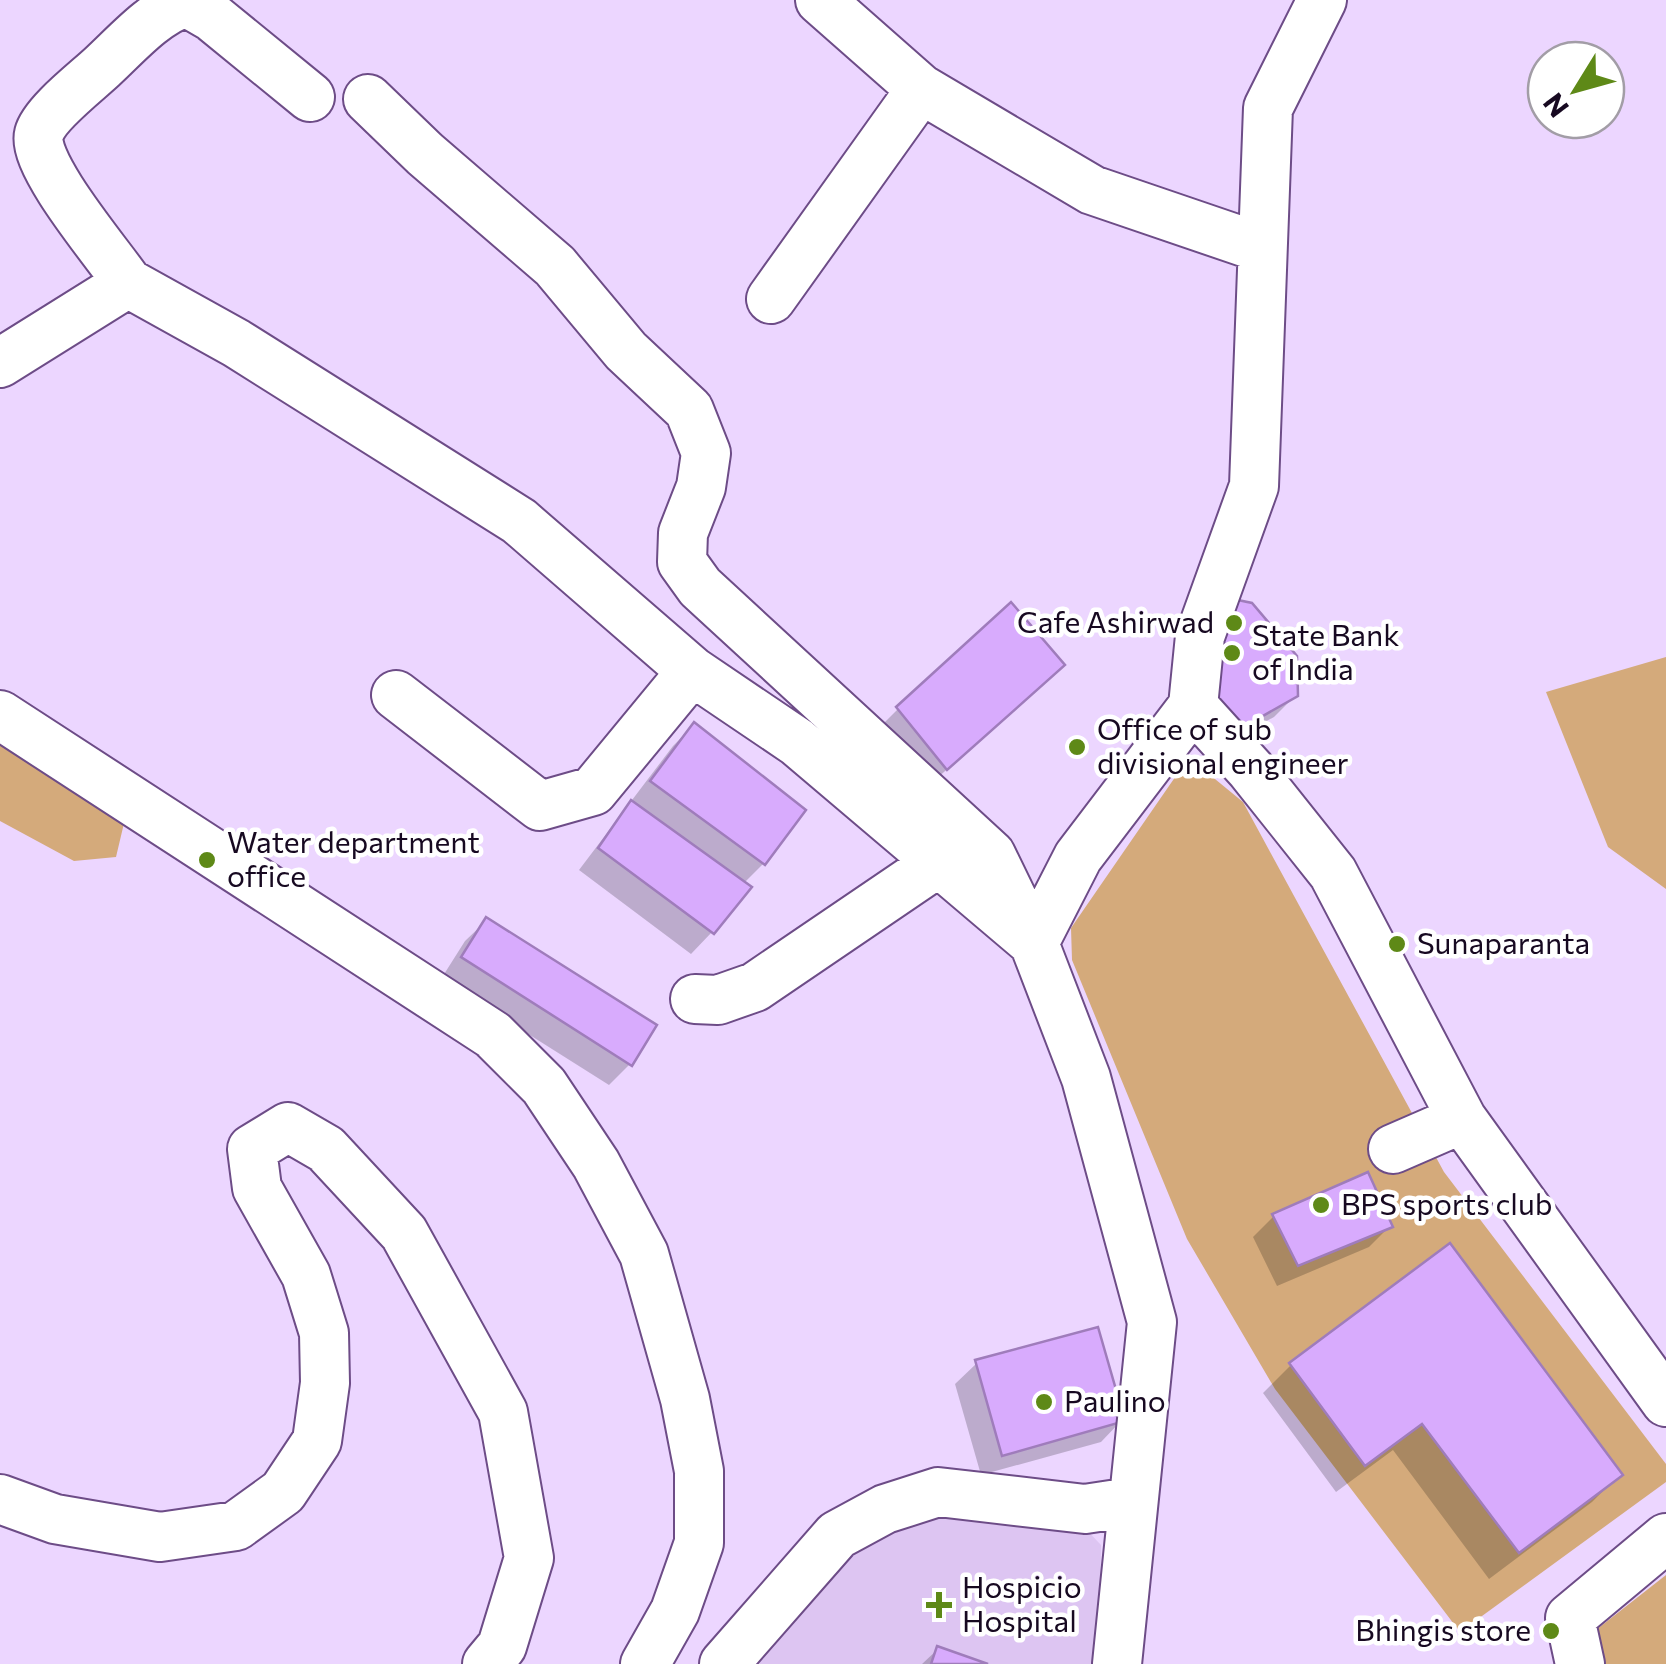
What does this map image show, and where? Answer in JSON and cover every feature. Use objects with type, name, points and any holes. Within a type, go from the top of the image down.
[{"type":"street","points":[[820,0],[921,89],[1092,190],[1262,248]]},
{"type":"street","points":[[1034,943],[1078,857],[1192,706],[1200,636],[1254,486],[1268,108],[1322,0]]},
{"type":"street","points":[[310,97],[212,18],[186,2],[140,32],[54,112],[39,132],[38,149],[47,171],[128,283],[236,343],[519,522],[692,671],[798,742],[1034,943]]},
{"type":"street","points":[[771,299],[921,89]]},
{"type":"street","points":[[368,99],[425,154],[555,266],[626,352],[689,410],[706,453],[701,487],[683,532],[682,562],[700,587],[990,855],[1034,943],[1086,1078],[1152,1322],[1117,1664]]},
{"type":"street","points":[[0,364],[128,283]]},
{"type":"street","points":[[396,695],[540,806],[593,791],[692,671]]},
{"type":"street","points":[[1192,706],[1252,770],[1333,872],[1462,1119],[1666,1402]]},
{"type":"street","points":[[0,715],[492,1035],[544,1086],[596,1164],[644,1254],[684,1399],[699,1472],[699,1543],[675,1611],[645,1664]]},
{"type":"street","points":[[695,999],[718,1000],[756,987],[939,862]]},
{"type":"street","points":[[1393,1150],[1462,1119]]},
{"type":"street","points":[[0,1499],[55,1519],[160,1537],[236,1526],[283,1492],[317,1441],[325,1383],[324,1333],[306,1276],[256,1188],[252,1149],[288,1127],[326,1148],[404,1233],[503,1412],[530,1558],[502,1646],[487,1664]]},
{"type":"street","points":[[724,1664],[837,1536],[886,1508],[938,1492],[1085,1509],[1132,1502]]},
{"type":"street","points":[[1580,1664],[1570,1618],[1666,1538]]},
{"type":"shaded area","points":[[1666,657],[1666,889],[1608,847],[1546,692]]},
{"type":"shaded area","points":[[0,738],[125,819],[116,857],[74,861],[0,821]]},
{"type":"shaded area","name":"BPS sports club","points":[[1180,770],[1204,770],[1243,802],[1444,1172],[1666,1464],[1666,1482],[1460,1632],[1275,1389],[1187,1239],[1072,960],[1071,928]]},
{"type":"shaded area","name":"Hospicio Hospital","points":[[934,1496],[1065,1507],[1101,1545],[1099,1664],[730,1664],[828,1543]]},
{"type":"shaded area","points":[[1666,1575],[1666,1664],[1605,1664],[1587,1637]]},
{"type":"building","points":[[1233,599],[1252,603],[1297,656],[1298,696],[1240,729],[1217,695],[1209,648]]},
{"type":"building","points":[[1011,602],[1065,665],[947,770],[896,707]]},
{"type":"building","points":[[694,722],[806,810],[765,865],[650,781]]},
{"type":"building","points":[[631,800],[752,887],[714,934],[598,848]]},
{"type":"building","points":[[486,917],[657,1025],[632,1066],[461,957]]},
{"type":"building","points":[[1368,1172],[1393,1227],[1298,1266],[1272,1214]]},
{"type":"building","points":[[1450,1243],[1623,1475],[1519,1553],[1422,1424],[1365,1466],[1289,1363]]},
{"type":"building","points":[[1098,1327],[1125,1421],[1002,1456],[975,1360]]},
{"type":"building","points":[[937,1646],[988,1664],[931,1664]]},
{"type":"place","name":"Cafe Ashirwad","points":[[1234,623]]},
{"type":"place","name":"State Bank of India","points":[[1232,653]]},
{"type":"place","name":"Office of sub divisional engineer","points":[[1077,747]]},
{"type":"place","name":"Water department office","points":[[207,860]]},
{"type":"place","name":"Sunaparanta","points":[[1397,944]]},
{"type":"place","name":"BPS sports club","points":[[1321,1205]]},
{"type":"place","name":"Paulino","points":[[1044,1402]]},
{"type":"place","name":"Hospicio Hospital","points":[[939,1605]]},
{"type":"place","name":"Bhingis store","points":[[1551,1631]]}]
